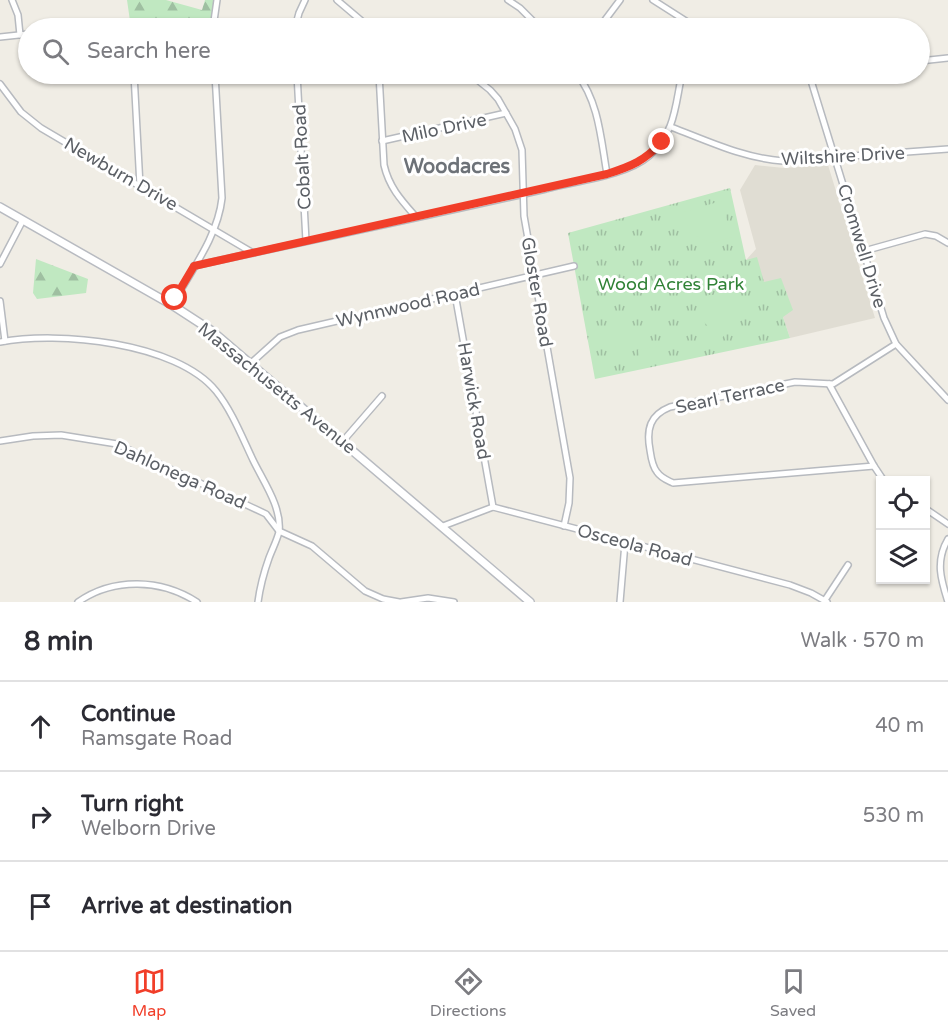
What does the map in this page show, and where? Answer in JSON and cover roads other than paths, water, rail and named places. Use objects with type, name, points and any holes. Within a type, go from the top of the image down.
[{"type":"main road","name":"Massachusetts Avenue","points":[[0,207],[172,304],[212,331],[530,602]]},
{"type":"street","points":[[12,0],[18,18]]},
{"type":"street","points":[[214,18],[218,0]]},
{"type":"street","points":[[297,18],[305,0]]},
{"type":"street","points":[[337,0],[358,18]]},
{"type":"street","points":[[508,0],[530,18]]},
{"type":"street","points":[[606,18],[620,0]]},
{"type":"street","points":[[653,0],[681,18]]},
{"type":"street","points":[[0,37],[18,34]]},
{"type":"street","points":[[930,60],[948,58]]},
{"type":"street","name":"Newburn Drive","points":[[0,84],[21,112],[41,128],[253,253]]},
{"type":"street","points":[[135,84],[140,186]]},
{"type":"street","points":[[172,304],[220,214],[222,198],[216,84]]},
{"type":"street","name":"Cobalt Road","points":[[298,84],[306,241]]},
{"type":"street","points":[[379,84],[382,141],[387,180],[394,192],[416,217]]},
{"type":"street","name":"Gloster Road","points":[[482,84],[490,90],[506,113],[515,129],[522,150],[524,216],[570,478],[569,503],[564,526]]},
{"type":"street","points":[[585,84],[593,101],[607,174]]},
{"type":"street","points":[[194,266],[524,194],[631,167],[648,157],[662,142],[671,127],[680,84]]},
{"type":"street","name":"Cromwell Drive","points":[[812,84],[884,318],[896,344],[948,400]]},
{"type":"street","name":"Milo Drive","points":[[382,141],[506,113]]},
{"type":"street","name":"Wiltshire Drive","points":[[671,127],[741,154],[760,159],[783,161],[948,149]]},
{"type":"street","points":[[0,264],[22,220]]},
{"type":"street","points":[[864,251],[925,234],[936,236],[948,243]]},
{"type":"street","name":"Wynnwood Road","points":[[251,363],[271,343],[290,332],[574,266]]},
{"type":"street","name":"Harwick Road","points":[[455,294],[493,507]]},
{"type":"street","points":[[0,301],[2,342],[58,337],[105,342],[158,356],[200,376],[216,390],[227,407],[276,507],[279,531],[260,586],[258,602]]},
{"type":"street","points":[[881,476],[829,384],[837,382],[896,344]]},
{"type":"street","name":"Searl Terrace","points":[[829,384],[795,382],[670,407],[661,411],[651,421],[648,428],[651,461],[656,472],[667,480],[681,484],[874,466]]},
{"type":"street","points":[[343,441],[382,396]]},
{"type":"street","name":"Dahlonega Road","points":[[0,441],[19,437],[61,435],[117,444],[266,514],[279,531]]},
{"type":"street","points":[[443,526],[493,507]]},
{"type":"street","name":"Osceola Road","points":[[493,507],[790,585],[826,601]]},
{"type":"street","points":[[930,512],[948,524]]},
{"type":"street","points":[[279,531],[312,546],[365,591],[383,600],[400,602],[428,598],[454,602]]},
{"type":"street","points":[[948,539],[941,553],[939,567],[940,579],[948,602]]},
{"type":"street","points":[[620,602],[625,543]]},
{"type":"street","points":[[826,601],[848,565]]},
{"type":"street","points":[[78,602],[99,591],[132,584],[165,587],[197,602]]},
{"type":"district","name":"Woodacres","points":[[457,166]]},
{"type":"park label","name":"Wood Acres Park","points":[[671,284]]}]
